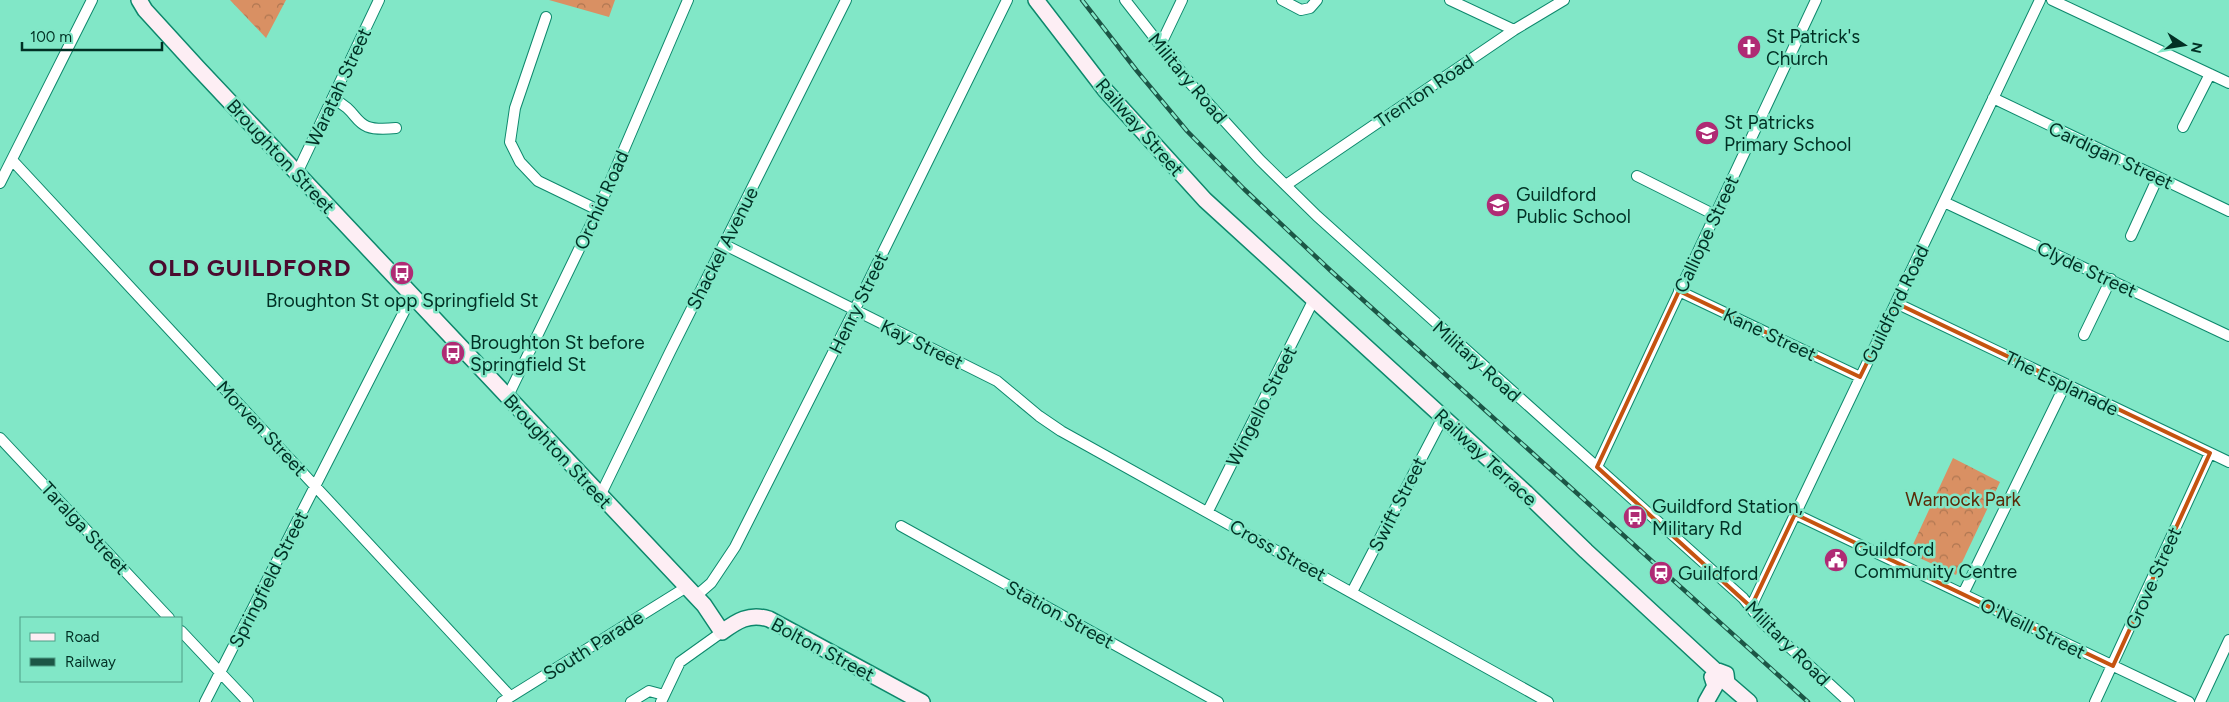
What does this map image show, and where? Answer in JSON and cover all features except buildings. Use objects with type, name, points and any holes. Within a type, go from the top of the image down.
[{"type":"street","points":[[0,183],[92,0]]},
{"type":"street","name":"Broughton Street","points":[[128,0],[142,5],[507,398],[699,601],[722,632]]},
{"type":"street","name":"Waratah Street","points":[[297,173],[379,0]]},
{"type":"street","name":"Orchid Road","points":[[507,398],[598,210],[688,0]]},
{"type":"street","name":"Shackel Avenue","points":[[600,496],[846,0]]},
{"type":"street","name":"Henry Street","points":[[699,601],[735,547],[1007,0]]},
{"type":"street","name":"Railway Street","points":[[1036,0],[1106,91],[1205,200],[1253,245]]},
{"type":"street","name":"Military Road","points":[[1125,0],[1160,46],[1260,160],[1317,216],[1742,598],[1762,622],[1850,702]]},
{"type":"street","points":[[1160,46],[1182,0]]},
{"type":"street","points":[[1282,0],[1296,10],[1313,4]]},
{"type":"street","points":[[1450,0],[1514,30]]},
{"type":"street","name":"Trenton Road","points":[[1286,185],[1514,30],[1564,0]]},
{"type":"street","name":"Calliope Street","points":[[1597,468],[1816,0]]},
{"type":"street","name":"Guildford Road","points":[[1751,607],[2040,0]]},
{"type":"street","points":[[2052,0],[2229,83]]},
{"type":"street","points":[[546,17],[514,108],[510,142],[520,162],[538,181],[598,210]]},
{"type":"street","points":[[2183,127],[2210,74]]},
{"type":"street","name":"Cardigan Street","points":[[1993,98],[2229,211]]},
{"type":"street","points":[[333,99],[340,102],[366,127],[379,130],[396,128]]},
{"type":"street","name":"Morven Street","points":[[12,160],[316,486],[506,699]]},
{"type":"street","points":[[1637,176],[1715,215]]},
{"type":"street","points":[[2131,236],[2158,177]]},
{"type":"street","name":"Clyde Street","points":[[1944,202],[2229,336]]},
{"type":"street","name":"Kay Street","points":[[725,245],[997,381],[1011,392]]},
{"type":"street","name":"Railway Terrace","points":[[1253,245],[1443,417],[1719,680],[1749,702]]},
{"type":"street","points":[[2084,335],[2111,280]]},
{"type":"street","name":"Kane Street","points":[[1679,292],[1860,377]]},
{"type":"street","name":"Springfield Street","points":[[206,702],[412,296]]},
{"type":"street","name":"Wingello Street","points":[[1208,511],[1314,301]]},
{"type":"street","name":"The Esplanade","points":[[1896,303],[2064,385],[2210,453],[2228,459]]},
{"type":"street","points":[[1963,594],[2064,385]]},
{"type":"street","name":"Cross Street","points":[[1011,392],[1039,416],[1061,430],[1548,702]]},
{"type":"street","name":"Swift Street","points":[[1352,592],[1443,417]]},
{"type":"street","name":"Taralga Street","points":[[0,438],[168,617]]},
{"type":"street","name":"Grove Street","points":[[2095,702],[2210,453]]},
{"type":"street","name":"O'Neill Street","points":[[1795,514],[2189,702]]},
{"type":"street","name":"Station Street","points":[[901,526],[1218,702]]},
{"type":"street","name":"South Parade","points":[[506,699],[699,601]]},
{"type":"street","name":"Bolton Street","points":[[722,632],[739,620],[750,617],[769,619],[922,702]]},
{"type":"street","points":[[182,632],[248,702]]},
{"type":"street","points":[[631,702],[649,691],[662,698],[680,662],[722,632]]},
{"type":"street","points":[[2200,702],[2229,640]]},
{"type":"street","points":[[1706,702],[1719,680]]},
{"type":"highlighted area","points":[[1679,291],[1860,377],[1896,303],[2210,453],[2113,666],[1795,514],[1751,607],[1597,467]]},
{"type":"green space","points":[[230,0],[286,0],[266,38]]},
{"type":"green space","points":[[549,0],[615,0],[609,17]]},
{"type":"green space","name":"Warnock Park","points":[[1953,458],[2000,482],[1956,575],[1909,553]]},
{"type":"railway","points":[[1082,0],[1187,131],[1244,189],[1331,271],[1808,702]]},
{"type":"place","name":"St Patrick's Church","points":[[1749,47]]},
{"type":"place","name":"St Patricks Primary School","points":[[1707,133]]},
{"type":"place","name":"Guildford Public School","points":[[1498,205]]},
{"type":"place","name":"Broughton St opp Springfield St","points":[[402,273]]},
{"type":"place","name":"Broughton St before Springfield St","points":[[453,353]]},
{"type":"place","name":"Guildford Station, Military Rd","points":[[1635,517]]},
{"type":"place","name":"Guildford Community Centre","points":[[1836,560]]},
{"type":"place","name":"Guildford","points":[[1661,573]]},
{"type":"district","name":"OLD GUILDFORD","points":[[250,268]]}]
